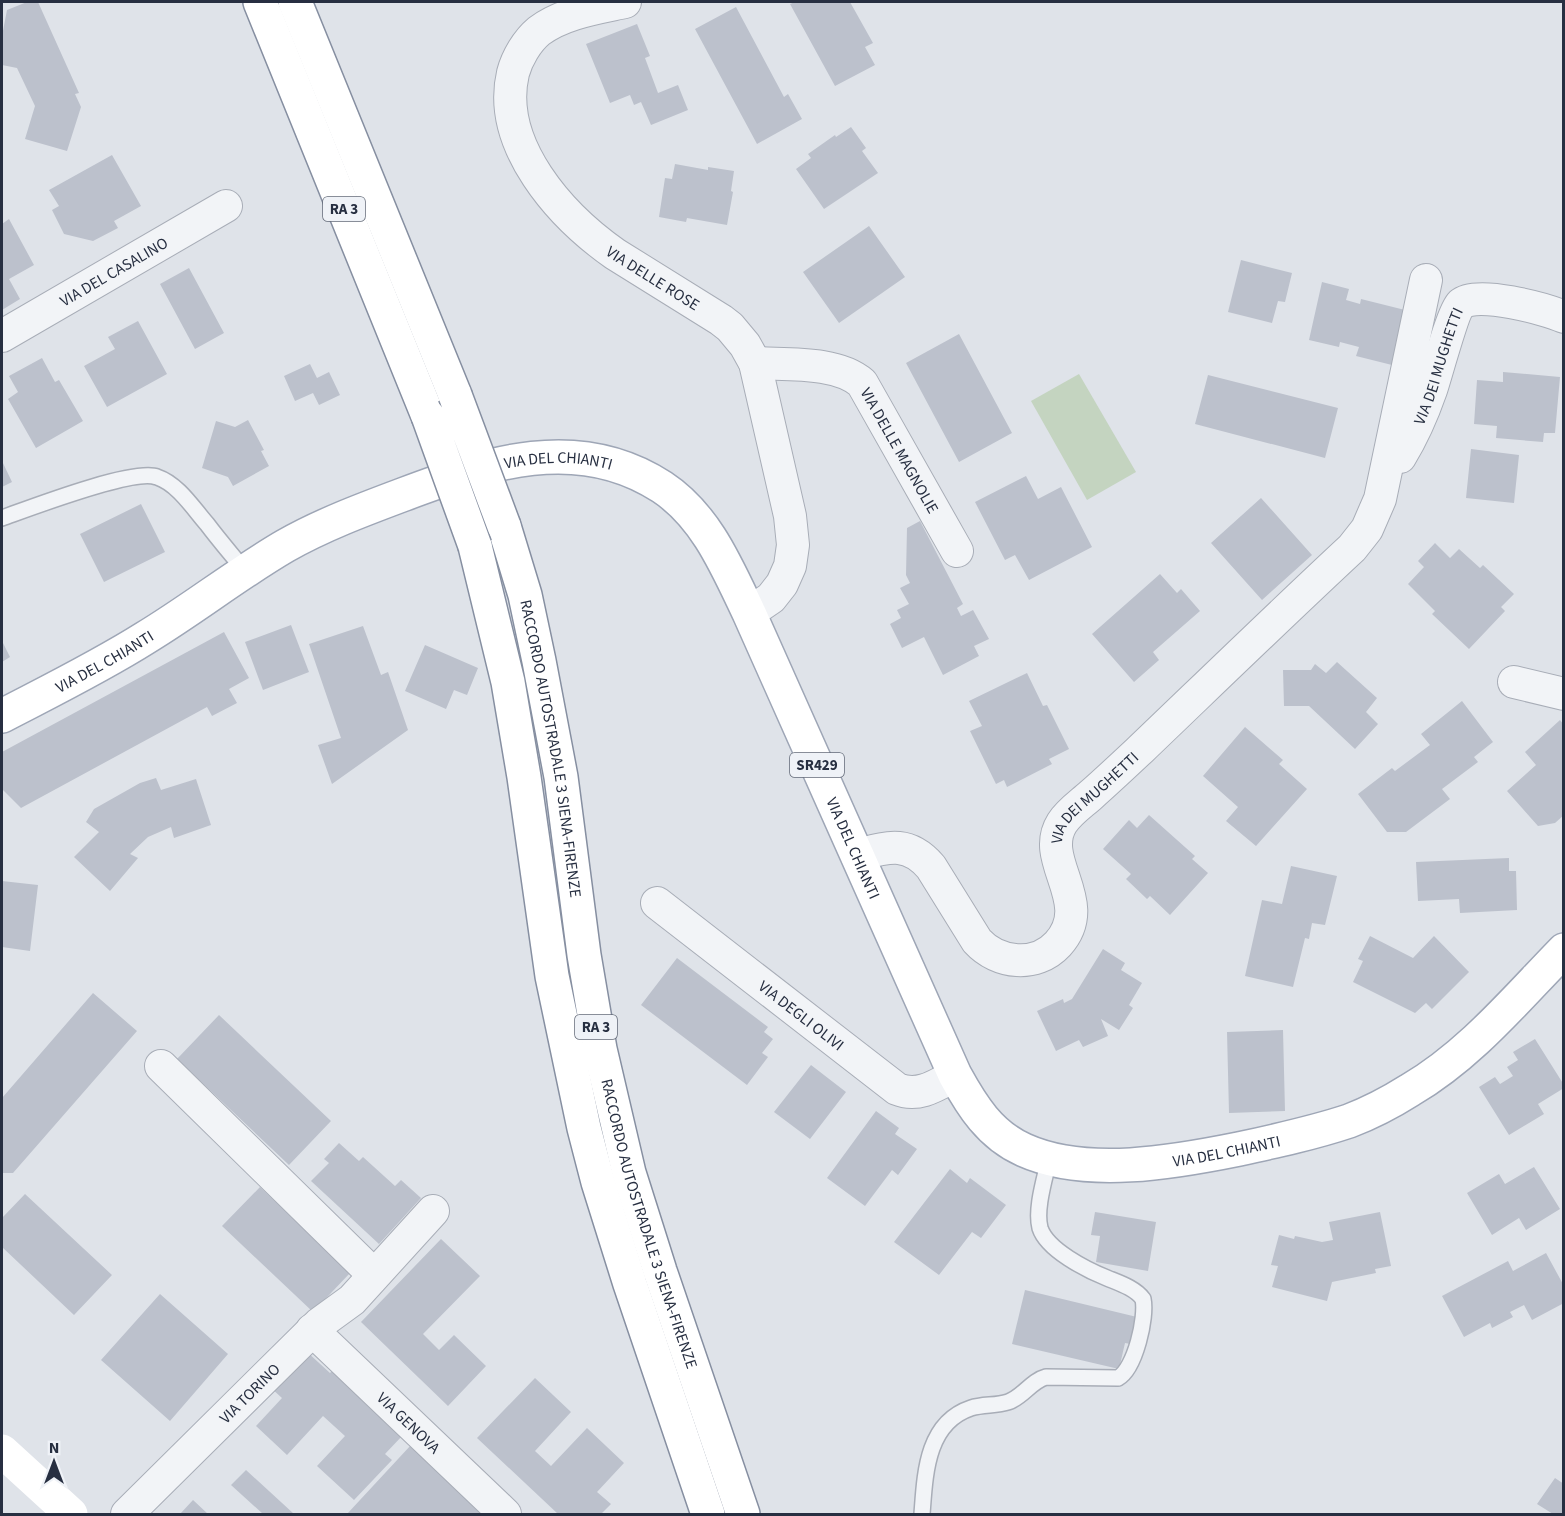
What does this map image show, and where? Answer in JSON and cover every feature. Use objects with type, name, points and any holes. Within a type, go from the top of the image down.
[{"type":"main road","name":"RACCORDO AUTOSTRADALE 3 SIENA-FIRENZE","points":[[260,2],[428,416],[475,546],[508,682],[552,976],[584,1128],[598,1182],[630,1284],[708,1515]]},
{"type":"main road","name":"RACCORDO AUTOSTRADALE 3 SIENA-FIRENZE","points":[[295,2],[455,395],[504,526],[525,595],[561,777],[584,955],[600,1049],[629,1173],[743,1515]]},
{"type":"main road","name":"VIA DEL CHIANTI","points":[[2,716],[143,640],[245,571],[287,545],[329,524],[445,479],[497,464],[542,457],[583,459],[615,466],[653,482],[672,495],[693,515],[711,538],[749,613],[955,1075],[972,1106],[990,1128],[1023,1150],[1049,1158],[1078,1163],[1114,1165],[1174,1160],[1278,1141],[1350,1120],[1412,1089],[1447,1064],[1501,1016],[1563,950]]},
{"type":"main road","points":[[2,1451],[71,1515]]},
{"type":"street","name":"VIA DELLE ROSE","points":[[625,2],[575,15],[549,13],[540,31],[527,44],[514,68],[510,103],[513,123],[529,162],[562,208],[589,234],[615,254],[730,327],[745,345],[755,363],[790,516],[793,546],[790,566],[782,584],[771,598],[749,613]]},
{"type":"street","name":"VIA DEL CASALINO","points":[[2,336],[226,206]]},
{"type":"street","name":"VIA DEI MUGHETTI","points":[[858,855],[883,848],[898,848],[911,850],[923,858],[977,941],[994,954],[1008,959],[1024,960],[1041,956],[1052,949],[1068,930],[1072,911],[1058,859],[1058,832],[1061,825],[1075,809],[1361,539],[1373,518],[1382,489],[1426,280]]},
{"type":"street","name":"VIA DEI MUGHETTI","points":[[1382,489],[1420,418],[1460,304],[1477,299],[1511,302],[1563,317]]},
{"type":"street","name":"VIA DELLE MAGNOLIE","points":[[755,363],[835,370],[851,375],[862,383],[957,551]]},
{"type":"street","points":[[1514,682],[1563,694]]},
{"type":"street","name":"VIA DEGLI OLIVI","points":[[657,903],[897,1089],[909,1092],[926,1090],[955,1075]]},
{"type":"street","points":[[161,1066],[374,1275]]},
{"type":"street","name":"VIA TORINO","points":[[127,1515],[312,1330],[346,1305],[432,1211]]},
{"type":"street","name":"VIA GENOVA","points":[[312,1330],[505,1515]]},
{"type":"lane","points":[[2,518],[109,482],[152,475],[164,480],[181,493],[245,571]]},
{"type":"lane","points":[[922,1515],[928,1457],[938,1435],[951,1419],[973,1407],[1013,1400],[1041,1378],[1118,1378],[1131,1364],[1144,1309],[1143,1299],[1139,1294],[1076,1262],[1044,1236],[1039,1222],[1040,1204],[1049,1158]]},
{"type":"green space","points":[[1079,374],[1136,472],[1087,500],[1031,401]]},
{"type":"building","points":[[27,2],[38,2],[79,93],[75,94],[81,107],[67,151],[25,139],[35,106],[17,68],[2,65],[2,36],[7,10]]},
{"type":"building","points":[[795,2],[850,2],[873,43],[865,47],[875,65],[835,86],[790,4]]},
{"type":"building","points":[[736,7],[784,97],[788,94],[802,119],[757,144],[695,29]]},
{"type":"building","points":[[637,24],[650,56],[645,58],[658,93],[678,85],[688,110],[651,125],[641,102],[634,105],[630,95],[610,103],[586,44]]},
{"type":"building","points":[[851,127],[866,148],[862,151],[878,173],[824,209],[796,169],[811,158],[808,154]]},
{"type":"building","points":[[112,155],[141,206],[114,221],[118,228],[93,241],[64,234],[52,210],[59,206],[49,190]]},
{"type":"building","points":[[675,164],[708,170],[708,167],[734,171],[727,225],[687,218],[686,222],[659,217],[665,178],[672,179]]},
{"type":"building","points":[[9,219],[34,265],[9,279],[20,299],[2,310],[2,224]]},
{"type":"building","points":[[869,226],[905,277],[839,323],[803,272]]},
{"type":"building","points":[[1241,260],[1292,273],[1285,302],[1278,301],[1272,323],[1228,312]]},
{"type":"building","points":[[189,268],[224,333],[195,349],[160,284]]},
{"type":"building","points":[[1322,282],[1349,289],[1346,300],[1360,304],[1361,299],[1405,310],[1392,365],[1356,356],[1359,347],[1340,342],[1339,347],[1309,340]]},
{"type":"building","points":[[138,321],[167,374],[107,407],[84,366],[115,349],[108,337]]},
{"type":"building","points":[[959,334],[1012,433],[959,462],[906,363]]},
{"type":"building","points":[[42,358],[55,382],[59,380],[83,421],[36,448],[8,399],[18,392],[9,376]]},
{"type":"building","points":[[310,364],[317,378],[329,372],[340,395],[319,405],[313,393],[295,401],[284,376]]},
{"type":"building","points":[[1503,372],[1560,377],[1555,433],[1544,433],[1543,442],[1496,438],[1497,426],[1474,424],[1477,380],[1503,382]]},
{"type":"building","points":[[1208,375],[1338,408],[1325,458],[1195,424]]},
{"type":"building","points":[[248,420],[264,450],[261,451],[269,466],[233,486],[228,477],[202,468],[216,421],[235,427]]},
{"type":"building","points":[[1471,449],[1519,455],[1514,503],[1466,498]]},
{"type":"building","points":[[2,461],[12,482],[2,487]]},
{"type":"building","points":[[1026,476],[1038,499],[1061,487],[1092,547],[1029,580],[1015,555],[1005,560],[975,502]]},
{"type":"building","points":[[1261,498],[1312,555],[1262,600],[1211,543]]},
{"type":"building","points":[[141,504],[165,552],[104,582],[80,534]]},
{"type":"building","points":[[920,521],[963,604],[957,608],[961,616],[973,610],[989,639],[974,646],[979,656],[943,675],[924,637],[902,648],[890,624],[901,618],[897,610],[909,604],[900,588],[910,583],[906,575],[907,528]]},
{"type":"building","points":[[1435,543],[1450,558],[1459,549],[1480,568],[1483,565],[1514,594],[1501,607],[1505,611],[1469,649],[1432,614],[1435,611],[1408,584],[1424,567],[1418,561]]},
{"type":"building","points":[[1160,574],[1177,593],[1181,589],[1200,611],[1153,652],[1159,660],[1134,682],[1092,634]]},
{"type":"building","points":[[291,625],[309,672],[263,690],[245,642]]},
{"type":"building","points":[[363,626],[381,675],[388,672],[408,730],[332,784],[318,745],[341,738],[309,644]]},
{"type":"building","points":[[224,632],[249,678],[229,689],[237,703],[212,716],[207,707],[21,808],[2,789],[2,752]]},
{"type":"building","points":[[2,641],[10,657],[2,662]]},
{"type":"building","points":[[425,645],[478,668],[467,695],[454,690],[446,709],[405,691]]},
{"type":"building","points":[[1337,662],[1377,698],[1366,712],[1378,724],[1355,749],[1309,706],[1284,706],[1283,670],[1311,670],[1315,664],[1326,673]]},
{"type":"building","points":[[1027,673],[1043,706],[1047,705],[1069,749],[1049,759],[1052,764],[1007,787],[1004,780],[996,784],[970,731],[982,726],[969,701]]},
{"type":"building","points":[[1462,701],[1493,742],[1474,757],[1478,762],[1442,789],[1450,799],[1406,832],[1387,832],[1358,794],[1392,768],[1395,771],[1430,745],[1421,734]]},
{"type":"building","points":[[1560,720],[1564,725],[1564,815],[1555,823],[1538,826],[1507,791],[1536,765],[1525,752]]},
{"type":"building","points":[[1245,727],[1283,760],[1279,764],[1307,789],[1256,846],[1226,821],[1238,807],[1203,776]]},
{"type":"building","points":[[156,778],[161,790],[196,779],[211,825],[174,838],[171,827],[148,837],[130,854],[138,858],[110,891],[74,857],[99,832],[86,822],[94,809],[140,783]]},
{"type":"building","points":[[1149,815],[1195,856],[1192,859],[1208,873],[1170,915],[1150,896],[1147,899],[1126,879],[1131,874],[1103,849],[1129,820],[1137,828]]},
{"type":"building","points":[[1509,858],[1509,871],[1516,871],[1517,910],[1460,913],[1459,899],[1418,901],[1416,862]]},
{"type":"building","points":[[1291,866],[1337,876],[1325,925],[1312,923],[1309,939],[1305,938],[1293,987],[1245,976],[1262,900],[1282,904]]},
{"type":"building","points":[[2,881],[38,885],[30,951],[2,947]]},
{"type":"building","points":[[1370,936],[1413,958],[1434,936],[1469,972],[1432,1009],[1426,1003],[1415,1013],[1353,982],[1363,961],[1358,959]]},
{"type":"building","points":[[1103,949],[1125,963],[1121,970],[1142,983],[1129,1005],[1133,1008],[1119,1030],[1101,1019],[1108,1036],[1083,1047],[1079,1040],[1056,1051],[1037,1011],[1063,999],[1064,1003],[1072,999]]},
{"type":"building","points":[[677,958],[768,1027],[764,1032],[773,1039],[762,1053],[768,1057],[747,1085],[641,1005]]},
{"type":"building","points":[[93,993],[137,1031],[13,1173],[2,1173],[2,1098]]},
{"type":"building","points":[[219,1015],[331,1121],[289,1165],[177,1059]]},
{"type":"building","points":[[1283,1030],[1285,1111],[1229,1113],[1227,1032]]},
{"type":"building","points":[[1535,1039],[1564,1088],[1538,1104],[1544,1114],[1509,1135],[1479,1087],[1495,1077],[1500,1084],[1513,1076],[1507,1067],[1518,1060],[1513,1052]]},
{"type":"building","points":[[811,1065],[846,1092],[810,1139],[774,1112]]},
{"type":"building","points":[[876,1111],[899,1128],[895,1134],[917,1149],[898,1175],[892,1170],[865,1206],[827,1178]]},
{"type":"building","points":[[339,1143],[359,1161],[363,1157],[395,1186],[401,1180],[421,1198],[379,1244],[311,1181],[329,1163],[324,1159]]},
{"type":"building","points":[[1534,1167],[1560,1209],[1526,1230],[1519,1218],[1492,1235],[1467,1193],[1499,1174],[1505,1184]]},
{"type":"building","points":[[950,1169],[967,1183],[970,1178],[1006,1205],[981,1238],[972,1232],[939,1275],[894,1242]]},
{"type":"building","points":[[260,1187],[350,1273],[313,1312],[222,1226]]},
{"type":"building","points":[[25,1194],[112,1275],[74,1315],[2,1247],[2,1218]]},
{"type":"building","points":[[1095,1212],[1156,1222],[1148,1271],[1096,1262],[1100,1236],[1091,1235]]},
{"type":"building","points":[[1380,1212],[1391,1266],[1375,1269],[1376,1273],[1332,1282],[1327,1301],[1272,1287],[1278,1266],[1271,1265],[1279,1235],[1322,1242],[1333,1240],[1329,1222]]},
{"type":"building","points":[[441,1239],[480,1276],[423,1334],[439,1350],[454,1335],[486,1366],[448,1406],[361,1322]]},
{"type":"building","points":[[1546,1253],[1564,1286],[1564,1303],[1532,1320],[1524,1305],[1510,1312],[1513,1317],[1492,1328],[1490,1323],[1464,1337],[1442,1296],[1508,1261],[1513,1271]]},
{"type":"building","points":[[1025,1290],[1137,1317],[1131,1344],[1125,1343],[1119,1369],[1012,1344]]},
{"type":"building","points":[[160,1294],[228,1354],[170,1421],[101,1360]]},
{"type":"building","points":[[306,1351],[330,1373],[333,1370],[403,1435],[385,1454],[392,1460],[354,1500],[317,1466],[345,1436],[323,1416],[287,1455],[256,1426],[282,1398],[271,1388]]},
{"type":"building","points":[[535,1378],[571,1412],[535,1451],[551,1466],[587,1428],[624,1463],[597,1492],[611,1504],[601,1514],[558,1514],[477,1438]]},
{"type":"building","points":[[411,1445],[486,1514],[347,1514]]},
{"type":"building","points":[[246,1470],[294,1514],[263,1514],[231,1485]]},
{"type":"building","points":[[1555,1478],[1564,1484],[1564,1514],[1553,1514],[1537,1504]]},
{"type":"building","points":[[193,1500],[208,1514],[180,1514]]}]
